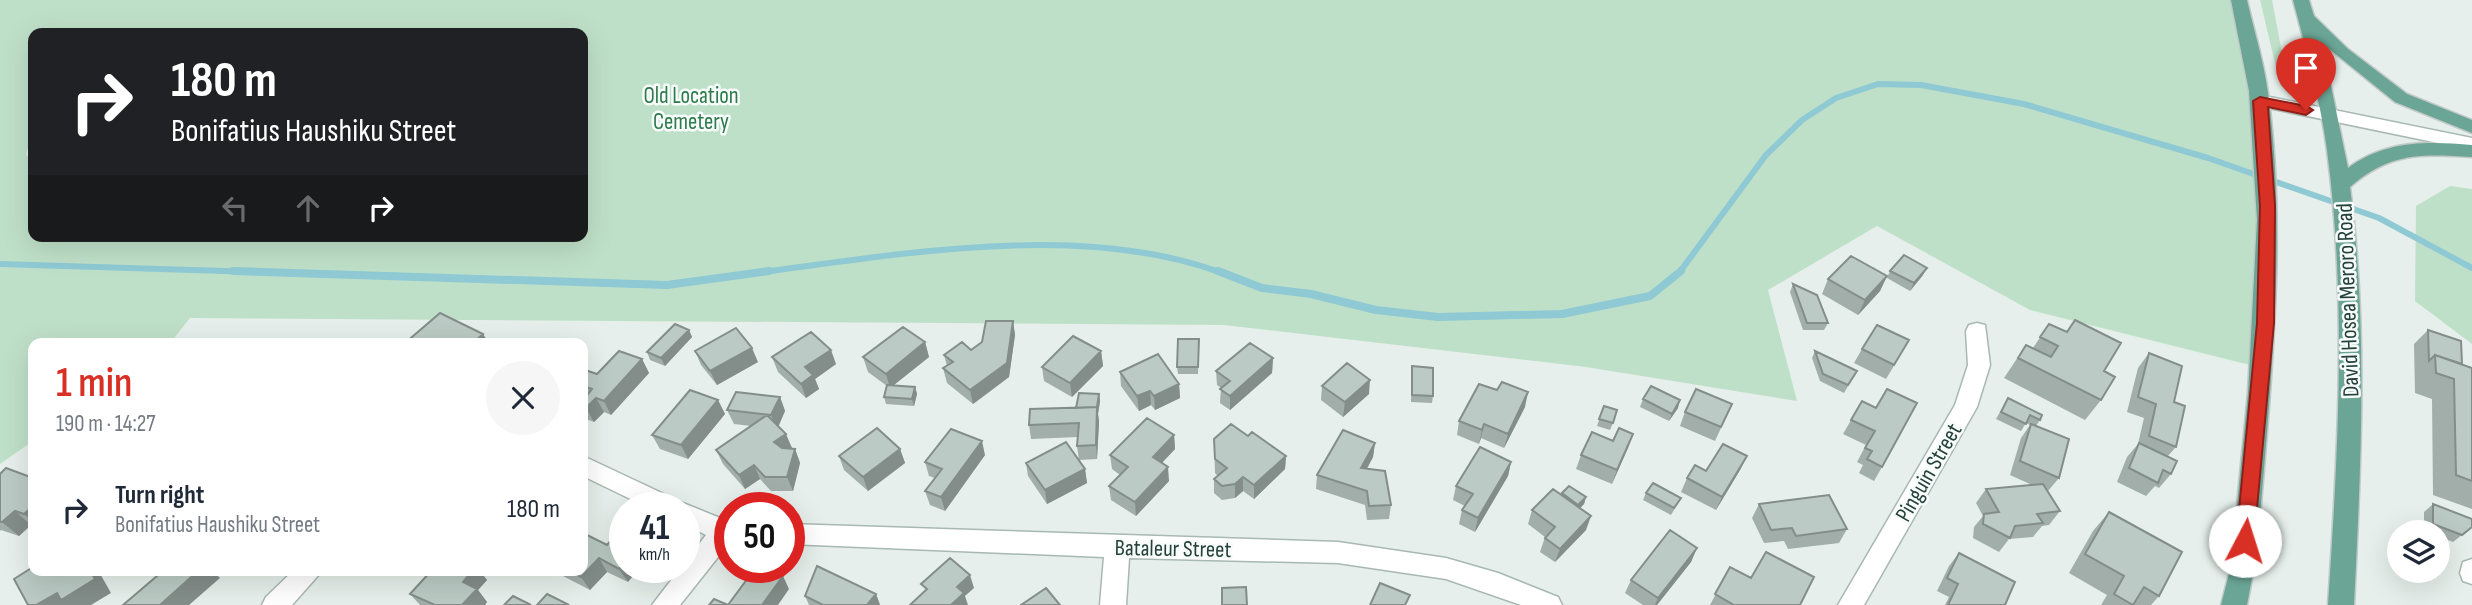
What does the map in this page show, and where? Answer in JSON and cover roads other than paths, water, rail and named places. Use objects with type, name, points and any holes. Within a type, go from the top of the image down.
[{"type":"main road","points":[[2234,605],[2243,566],[2264,346],[2268,236],[2260,101],[2239,0]]},
{"type":"main road","name":"David Hosea Meroro Road","points":[[2301,0],[2330,115],[2342,188],[2352,433],[2341,605]]},
{"type":"main road","points":[[2307,19],[2342,53],[2401,98],[2472,127]]},
{"type":"main road","points":[[2342,188],[2360,167],[2395,151],[2423,147],[2472,150]]},
{"type":"street","points":[[2260,101],[2472,144]]},
{"type":"street","name":"Pinguin Street","points":[[1851,605],[1966,407],[1979,365],[1977,331]]},
{"type":"street","points":[[588,467],[640,492]]},
{"type":"street","name":"Bataleur Street","points":[[805,535],[1348,553],[1436,565],[1478,575],[1549,605]]},
{"type":"street","points":[[665,605],[714,546]]},
{"type":"street","points":[[1113,605],[1117,547]]},
{"type":"street","points":[[275,605],[305,576]]},
{"type":"waterway","points":[[1680,272],[1766,155],[1802,120],[1836,98],[1878,84],[1921,85],[2024,104],[2208,158],[2379,218],[2472,268]]},
{"type":"waterway","points":[[756,273],[930,251],[1051,245],[1111,248],[1168,257],[1222,273]]},
{"type":"waterway","points":[[0,264],[288,273]]},
{"type":"waterway","points":[[233,271],[667,285],[769,271]]},
{"type":"waterway","points":[[1218,271],[1262,288],[1311,294],[1376,310],[1438,317],[1562,314],[1650,296],[1680,272]]},
{"type":"park label","name":"Old Location Cemetery","points":[[691,108]]}]
